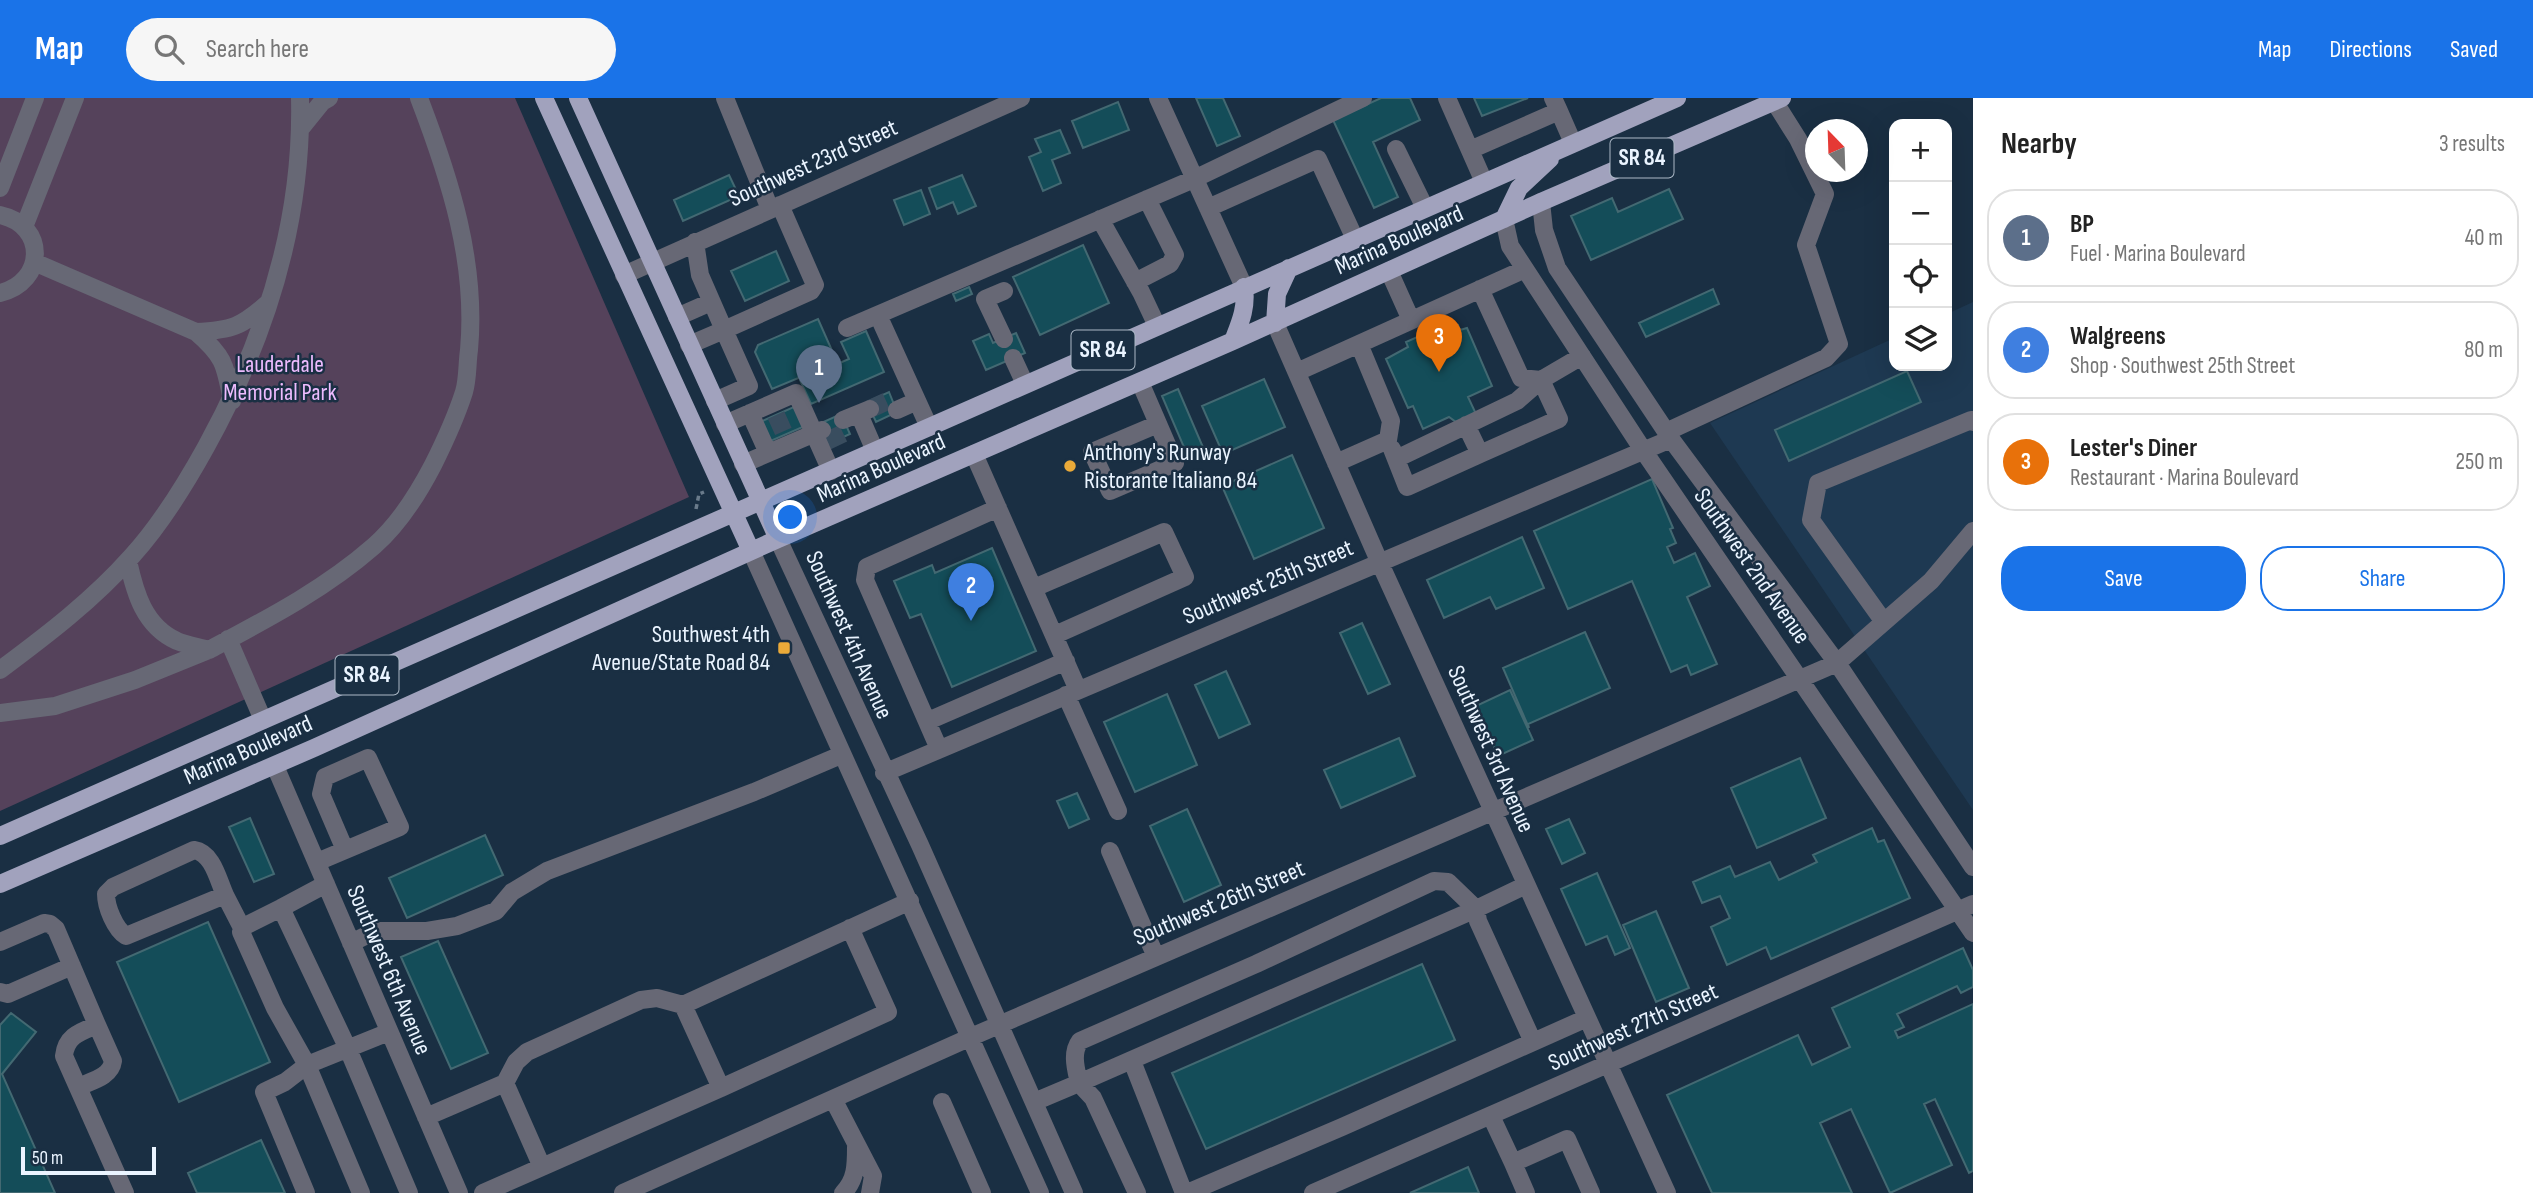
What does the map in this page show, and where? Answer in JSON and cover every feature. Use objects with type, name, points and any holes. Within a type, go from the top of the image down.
[{"type":"main road","points":[[544,98],[751,551]]},
{"type":"main road","name":"Southwest 4th Avenue","points":[[578,98],[778,539]]},
{"type":"main road","name":"Marina Boulevard","points":[[0,836],[1677,98]]},
{"type":"main road","name":"Marina Boulevard","points":[[0,884],[275,766],[778,539],[1778,100]]},
{"type":"main road","points":[[1504,219],[1519,188],[1541,165],[1573,143]]},
{"type":"main road","points":[[1275,323],[1277,294],[1289,268]]},
{"type":"main road","points":[[1233,341],[1246,301],[1244,287]]},
{"type":"street","points":[[0,188],[35,98]]},
{"type":"street","points":[[24,227],[75,98]]},
{"type":"street","points":[[0,670],[95,594],[128,561],[158,525],[187,481],[232,401],[278,281],[296,194],[301,128],[300,98]]},
{"type":"street","points":[[301,128],[322,102],[329,98]]},
{"type":"street","points":[[0,713],[55,706],[135,680],[209,650],[291,606],[338,575],[377,544],[417,495],[446,440],[465,389],[471,323],[468,264],[449,182],[418,98]]},
{"type":"street","points":[[690,345],[811,291],[815,285],[775,207],[725,98]]},
{"type":"street","name":"Southwest 23rd Street","points":[[624,275],[1021,98]]},
{"type":"street","points":[[1158,98],[1244,287]]},
{"type":"street","points":[[847,328],[1194,179],[1363,98]]},
{"type":"street","points":[[1447,98],[1484,182]]},
{"type":"street","name":"Southwest 25th Street","points":[[884,772],[1643,450],[1826,358],[1839,344],[1807,245],[1825,194],[1778,100]]},
{"type":"street","points":[[1470,150],[1556,105],[1573,143]]},
{"type":"street","points":[[1396,149],[1425,208]]},
{"type":"street","points":[[1208,208],[1318,159],[1355,239]]},
{"type":"street","points":[[1135,282],[1170,264],[1175,255],[1147,199]]},
{"type":"street","name":"Southwest 2nd Avenue","points":[[1541,202],[1544,230],[1557,268],[1669,435],[1837,663],[1973,867]]},
{"type":"street","points":[[0,215],[14,219],[24,227],[32,237],[35,249],[30,274],[22,284],[0,293]]},
{"type":"street","points":[[1100,219],[1157,326]]},
{"type":"street","name":"Southwest 2nd Avenue","points":[[1504,219],[1508,243],[1643,450],[1801,679],[1965,907],[1973,933]]},
{"type":"street","points":[[695,242],[700,275],[748,386],[715,401]]},
{"type":"street","points":[[34,262],[196,332],[216,349],[226,367],[232,401]]},
{"type":"street","points":[[1297,372],[1525,268]]},
{"type":"street","points":[[1390,271],[1411,320]]},
{"type":"street","points":[[1480,289],[1521,377],[1541,380]]},
{"type":"street","points":[[1004,291],[985,299],[1004,339]]},
{"type":"street","points":[[196,332],[228,330],[249,320],[271,300]]},
{"type":"street","points":[[677,317],[710,302]]},
{"type":"street","points":[[878,315],[929,427]]},
{"type":"street","name":"Southwest 3rd Avenue","points":[[1275,323],[1379,561],[1667,1193]]},
{"type":"street","points":[[1359,344],[1391,421],[1388,440],[1407,487],[1559,419],[1541,380]]},
{"type":"street","points":[[1396,459],[1517,401],[1541,380],[1582,356]]},
{"type":"street","points":[[1013,358],[1025,384]]},
{"type":"street","points":[[1140,382],[1175,463],[1110,491],[1092,452],[1158,425]]},
{"type":"street","points":[[725,424],[750,413],[774,409],[796,393],[820,437],[831,471]]},
{"type":"street","points":[[894,405],[915,395]]},
{"type":"street","points":[[750,413],[768,453]]},
{"type":"street","points":[[860,420],[875,451]]},
{"type":"street","points":[[1884,622],[1811,520],[1818,483],[1971,420],[1973,422]]},
{"type":"street","points":[[1466,425],[1480,454]]},
{"type":"street","points":[[743,464],[768,453],[787,439],[820,437]]},
{"type":"street","points":[[1336,463],[1388,440]]},
{"type":"street","points":[[974,454],[1066,661],[1072,692],[1118,811]]},
{"type":"street","points":[[939,749],[864,580],[867,567],[998,508]]},
{"type":"street","points":[[1034,588],[1164,531],[1185,578],[1055,635]]},
{"type":"street","name":"Southwest 26th Street","points":[[622,1193],[971,1037],[1837,663],[1931,581],[1973,531]]},
{"type":"street","name":"Southwest 4th Avenue","points":[[778,539],[920,845],[1074,1193]]},
{"type":"street","points":[[751,551],[1040,1193]]},
{"type":"street","points":[[128,561],[135,594],[151,622],[176,641],[209,650]]},
{"type":"street","points":[[228,639],[263,720]]},
{"type":"street","points":[[928,721],[1066,661]]},
{"type":"street","points":[[351,943],[375,932],[427,931],[457,926],[496,911],[512,892],[547,871],[754,792],[841,755]]},
{"type":"street","points":[[317,862],[400,827],[368,758],[325,777],[321,794],[345,850]]},
{"type":"street","name":"Southwest 6th Avenue","points":[[275,766],[459,1193]]},
{"type":"street","points":[[225,895],[126,936],[118,929],[106,900],[106,894],[113,887],[194,850],[208,857],[242,928],[241,932],[275,1008],[307,1065],[362,1193]]},
{"type":"street","points":[[1110,851],[1156,957]]},
{"type":"street","points":[[1137,1193],[1093,1098],[1079,1083],[1075,1064],[1076,1047],[1080,1041],[1256,964],[1434,881],[1448,882],[1476,909],[1478,921],[1533,1042]]},
{"type":"street","points":[[242,928],[326,884]]},
{"type":"street","points":[[1034,1102],[1526,885]]},
{"type":"street","points":[[426,1118],[505,1083],[516,1062],[527,1052],[641,1000],[657,998],[683,1005],[910,901]]},
{"type":"street","name":"Southwest 27th Street","points":[[1313,1193],[1965,907]]},
{"type":"street","points":[[281,908],[348,1049],[410,1193]]},
{"type":"street","points":[[0,942],[44,923],[51,924],[56,929],[113,1061],[113,1068],[108,1073],[78,1087]]},
{"type":"street","points":[[483,1193],[888,1012],[850,928]]},
{"type":"street","points":[[0,992],[8,994],[72,966]]},
{"type":"street","points":[[683,1005],[721,1088]]},
{"type":"street","points":[[1132,1061],[1185,1193],[1342,1128],[1587,1018]]},
{"type":"street","points":[[97,1025],[74,1034],[65,1046],[64,1056],[125,1193]]},
{"type":"street","points":[[306,1193],[264,1092],[285,1082],[307,1065],[389,1032]]},
{"type":"street","points":[[505,1083],[542,1167]]},
{"type":"street","points":[[833,1099],[873,1176],[870,1193]]},
{"type":"street","points":[[942,1102],[982,1193]]},
{"type":"street","points":[[1491,1116],[1526,1193]]},
{"type":"street","points":[[1513,1163],[1567,1139],[1591,1193]]},
{"type":"street","points":[[843,1193],[851,1184],[856,1165],[856,1143]]},
{"type":"shaded area","points":[[1973,302],[1973,810],[1710,423],[1889,340],[1889,371],[1952,371],[1952,312]]},
{"type":"green space","name":"Lauderdale Memorial Park","points":[[0,98],[515,98],[689,497],[0,811]]},
{"type":"building","points":[[1196,98],[1223,98],[1240,136],[1217,146]]},
{"type":"building","points":[[1381,98],[1410,98],[1420,120],[1373,142],[1398,197],[1374,208],[1333,120]]},
{"type":"building","points":[[1474,98],[1528,98],[1482,116]]},
{"type":"building","points":[[1118,102],[1129,130],[1083,148],[1072,121]]},
{"type":"building","points":[[1060,130],[1070,153],[1052,160],[1061,183],[1043,191],[1029,157],[1041,152],[1035,139]]},
{"type":"building","points":[[729,175],[739,196],[683,221],[674,200]]},
{"type":"building","points":[[962,175],[976,206],[958,214],[953,202],[937,209],[929,188]]},
{"type":"building","points":[[1669,189],[1683,219],[1591,260],[1571,216],[1612,198],[1618,212]]},
{"type":"building","points":[[921,190],[930,214],[904,225],[894,200]]},
{"type":"building","points":[[1083,245],[1109,303],[1040,335],[1013,277]]},
{"type":"building","points":[[776,251],[789,281],[745,301],[731,271]]},
{"type":"building","points":[[969,287],[972,294],[956,301],[953,294]]},
{"type":"building","points":[[1713,289],[1719,304],[1646,337],[1639,323]]},
{"type":"building","points":[[818,319],[837,362],[772,389],[755,352],[758,345]]},
{"type":"building","points":[[1458,325],[1460,330],[1467,328],[1492,386],[1468,397],[1476,414],[1456,422],[1449,417],[1423,429],[1413,406],[1408,408],[1386,359],[1408,347],[1406,342],[1433,330],[1435,335]]},
{"type":"building","points":[[866,331],[884,372],[811,404],[800,380],[849,359],[841,342]]},
{"type":"building","points":[[1016,333],[1025,353],[986,370],[973,341],[989,334],[993,343]]},
{"type":"building","points":[[1907,371],[1921,402],[1789,461],[1775,430]]},
{"type":"building","points":[[1264,379],[1285,427],[1223,454],[1202,406]]},
{"type":"building","points":[[1178,389],[1205,452],[1189,459],[1162,396]]},
{"type":"building","points":[[889,392],[897,412],[876,422],[867,402]]},
{"type":"building","points":[[796,406],[805,426],[766,443],[758,423]]},
{"type":"building","points":[[841,414],[850,434],[828,444],[819,424]]},
{"type":"building","points":[[1292,455],[1324,528],[1254,559],[1222,486]]},
{"type":"building","points":[[1652,479],[1673,528],[1670,529],[1676,543],[1667,547],[1674,563],[1695,553],[1710,586],[1687,597],[1717,664],[1691,675],[1687,665],[1671,672],[1632,581],[1568,609],[1534,531]]},
{"type":"building","points":[[1522,537],[1544,588],[1496,609],[1490,597],[1444,618],[1427,580]]},
{"type":"building","points":[[992,548],[1036,651],[952,687],[921,614],[910,618],[894,581],[932,565],[935,573]]},
{"type":"building","points":[[1362,623],[1390,684],[1368,694],[1340,633]]},
{"type":"building","points":[[1585,632],[1610,688],[1528,724],[1529,728],[1503,668]]},
{"type":"building","points":[[1226,671],[1250,724],[1219,738],[1195,685]]},
{"type":"building","points":[[1510,690],[1533,740],[1498,756],[1476,706]]},
{"type":"building","points":[[1167,694],[1197,765],[1135,792],[1104,722]]},
{"type":"building","points":[[1399,738],[1415,776],[1341,808],[1324,770]]},
{"type":"building","points":[[1800,758],[1826,818],[1757,848],[1731,788]]},
{"type":"building","points":[[1077,793],[1089,819],[1069,828],[1057,801]]},
{"type":"building","points":[[1187,809],[1221,885],[1184,902],[1150,826]]},
{"type":"building","points":[[250,818],[274,874],[254,882],[229,827]]},
{"type":"building","points":[[1569,819],[1585,853],[1562,864],[1546,829]]},
{"type":"building","points":[[1872,828],[1878,842],[1884,840],[1910,898],[1771,959],[1766,947],[1727,965],[1711,927],[1730,918],[1720,896],[1702,903],[1693,882],[1730,866],[1735,877],[1770,862],[1779,880],[1817,862],[1813,855]]},
{"type":"building","points":[[485,835],[503,875],[407,918],[389,878]]},
{"type":"building","points":[[1597,873],[1630,948],[1615,955],[1607,936],[1586,945],[1561,889]]},
{"type":"building","points":[[1656,911],[1689,988],[1656,1002],[1623,925]]},
{"type":"building","points":[[208,922],[270,1062],[179,1102],[117,962]]},
{"type":"building","points":[[438,941],[488,1053],[451,1069],[401,957]]},
{"type":"building","points":[[1963,948],[1973,970],[1973,987],[1961,993],[1957,986],[1897,1014],[1904,1027],[1895,1031],[1898,1038],[1973,1004],[1973,1171],[1969,1173],[1935,1099],[1924,1104],[1952,1165],[1890,1193],[1851,1109],[1820,1123],[1852,1193],[1712,1193],[1667,1095],[1798,1035],[1812,1065],[1850,1047],[1832,1008]]},
{"type":"building","points":[[1422,964],[1455,1040],[1206,1149],[1172,1073]]},
{"type":"building","points":[[11,1013],[36,1032],[2,1074],[55,1193],[0,1193],[0,1025]]},
{"type":"building","points":[[261,1140],[285,1193],[197,1193],[188,1173]]},
{"type":"building","points":[[1468,1167],[1479,1193],[1410,1193]]},
{"type":"tunnel","points":[[870,409],[892,399]]},
{"type":"tunnel","points":[[776,415],[785,435]]},
{"type":"tunnel","points":[[827,441],[848,431]]},
{"type":"place","name":"Lester's Diner","points":[[1439,372]]},
{"type":"place","name":"BP","points":[[819,403]]},
{"type":"place","name":"Anthony's Runway Ristorante Italiano 84","points":[[1070,466]]},
{"type":"place","name":"Walgreens","points":[[971,621]]},
{"type":"place","name":"Southwest 4th Avenue/State Road 84","points":[[784,648]]}]
